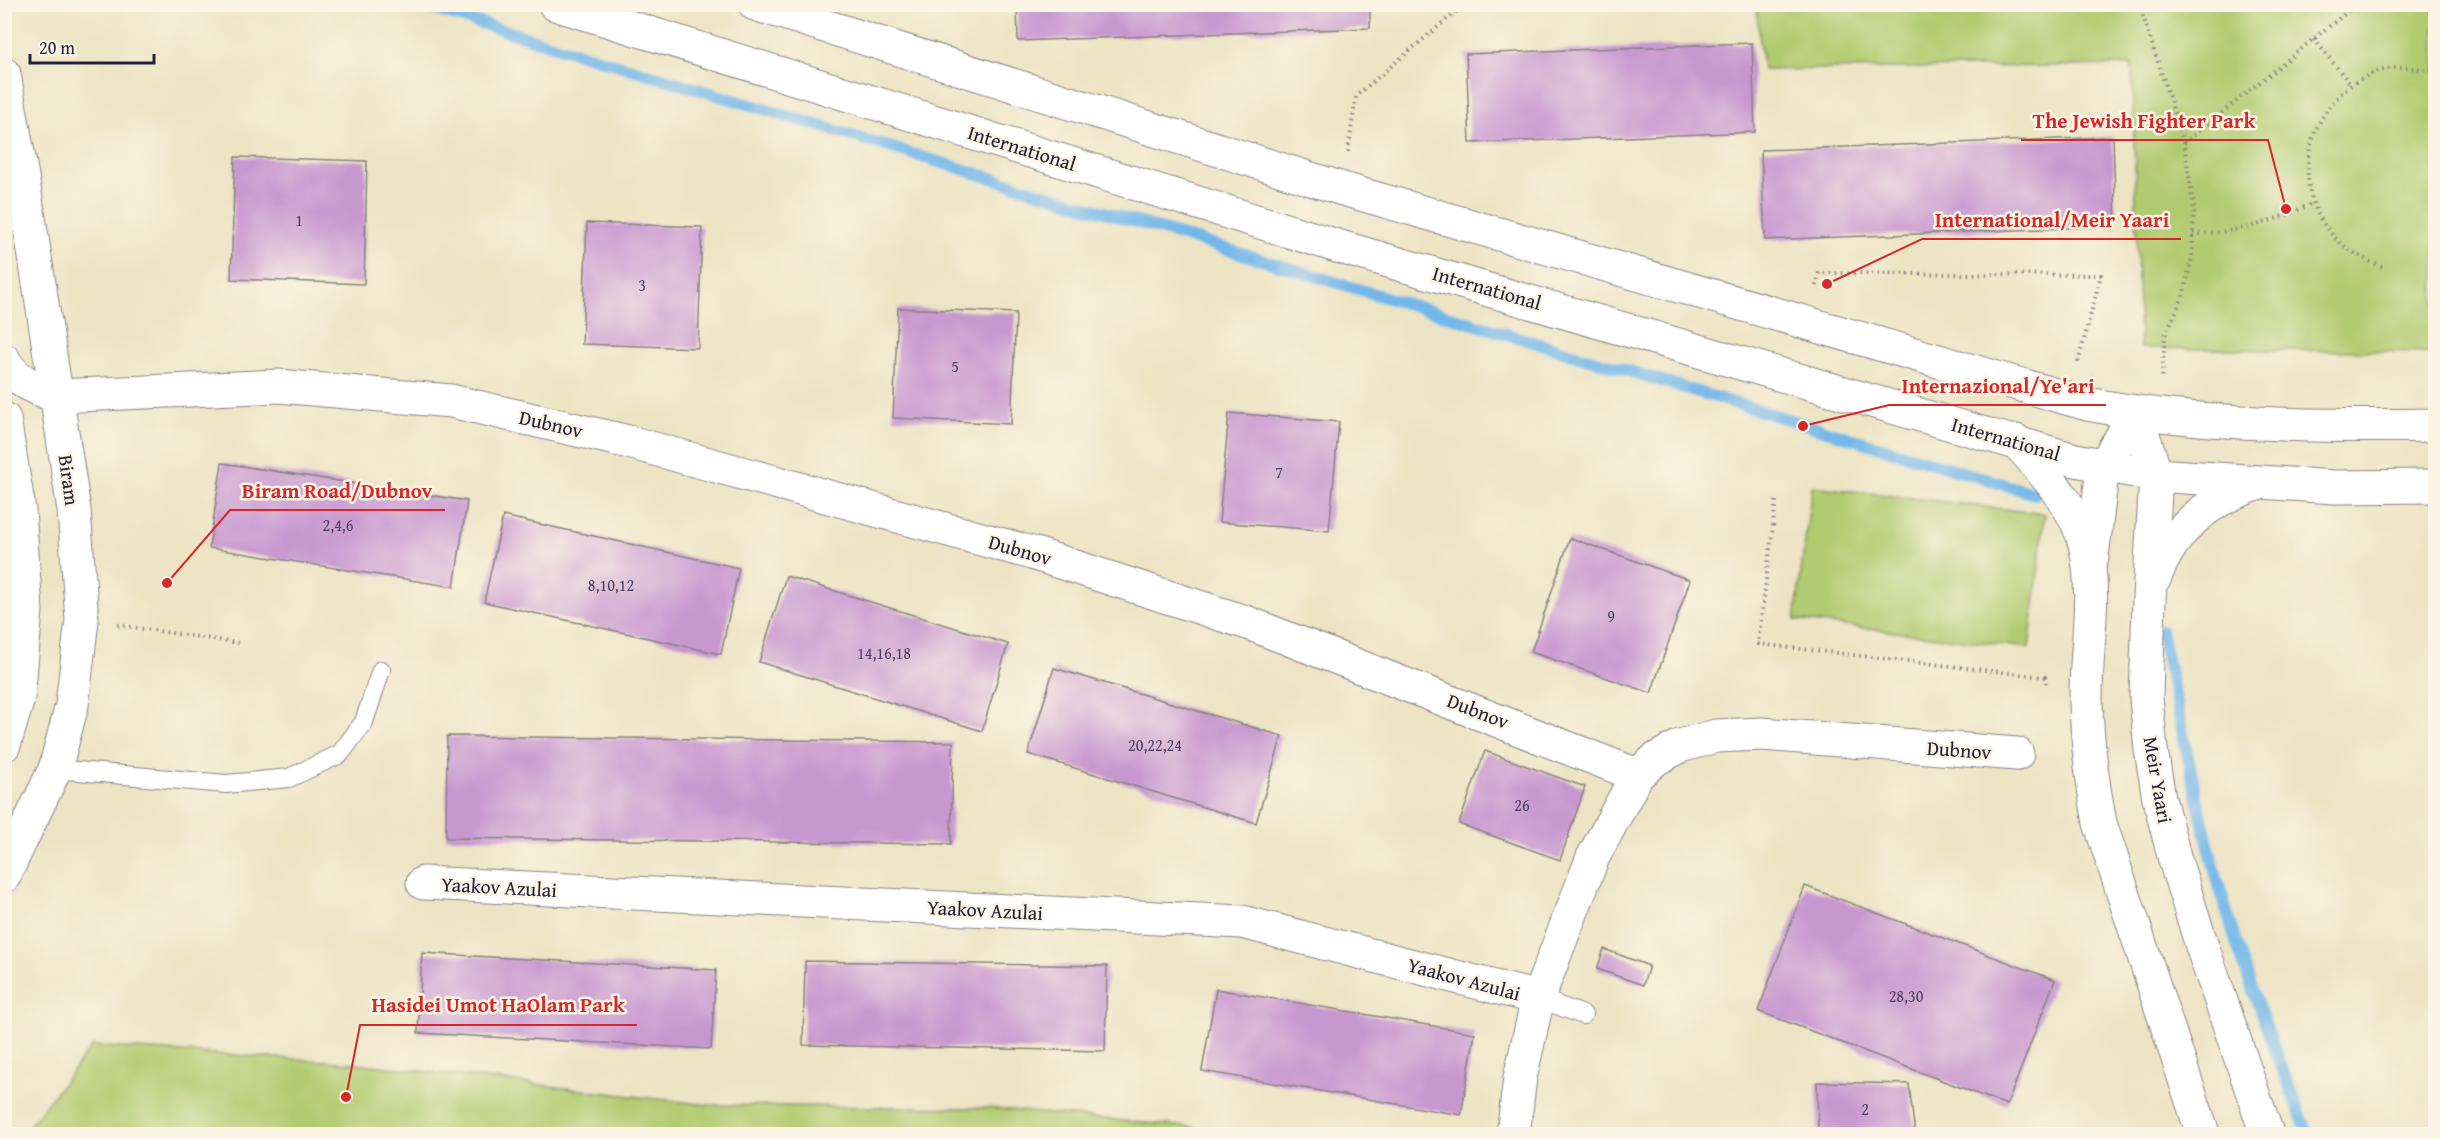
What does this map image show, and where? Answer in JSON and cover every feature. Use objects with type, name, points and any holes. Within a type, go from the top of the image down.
[{"type":"street","name":"International","points":[[555,4],[1337,246],[2103,467],[2156,475],[2334,487],[2436,486]]},
{"type":"street","points":[[755,4],[1343,189],[2068,398],[2136,413],[2227,420],[2363,427],[2436,424]]},
{"type":"street","name":"Biram","points":[[4,74],[26,199],[74,510],[82,620],[72,705],[55,769],[4,876]]},
{"type":"street","name":"Dubnov","points":[[4,360],[31,387],[56,396],[278,386],[451,401],[628,442],[1032,553],[1248,623],[1637,775],[1656,759],[1680,746],[1716,736],[1762,734],[2017,754]]},
{"type":"street","points":[[2136,413],[2103,467],[2090,575],[2086,697],[2091,771],[2100,823],[2204,1134]]},
{"type":"street","name":"Meir Yaari","points":[[2136,413],[2156,475],[2146,698],[2159,798],[2175,860],[2203,949],[2267,1134]]},
{"type":"street","points":[[4,419],[19,510],[26,611],[18,699],[4,745]]},
{"type":"street","points":[[2016,441],[2042,471],[2074,519],[2084,542],[2090,575]]},
{"type":"street","points":[[2149,599],[2162,560],[2177,535],[2195,517],[2232,492],[2262,482]]},
{"type":"street","name":"Yaakov Azulai","points":[[1513,1134],[1520,1078],[1538,998],[1593,857],[1637,775]]},
{"type":"street","name":"Yaakov Azulai","points":[[423,883],[1242,922],[1538,998]]},
{"type":"lane","points":[[55,769],[226,784],[289,778],[340,754],[364,722],[381,670]]},
{"type":"lane","points":[[1538,998],[1583,1014]]},
{"type":"path","points":[[1343,189],[1356,96],[1465,4]]},
{"type":"path","points":[[2139,4],[2184,143],[2193,209],[2192,257],[2183,297],[2165,336]]},
{"type":"path","points":[[2184,143],[2357,4]]},
{"type":"path","points":[[2314,39],[2351,85]]},
{"type":"path","points":[[2382,267],[2352,253],[2328,231],[2313,203],[2306,171],[2312,137],[2327,108],[2351,85],[2378,72],[2407,67],[2436,71]]},
{"type":"path","points":[[2193,234],[2223,233],[2245,229],[2281,219],[2313,203]]},
{"type":"path","points":[[1820,273],[2101,275],[2068,398]]},
{"type":"path","points":[[1776,501],[1758,644],[2045,677],[2047,688]]},
{"type":"path","points":[[82,620],[238,643]]},
{"type":"green space","points":[[1756,5],[2435,5],[2435,352],[2140,348],[2132,65],[1763,70]]},
{"type":"green space","points":[[1812,486],[2045,514],[2029,648],[1795,620]]},
{"type":"green space","points":[[92,1046],[355,1063],[709,1105],[988,1108],[1263,1134],[23,1134]]},
{"type":"building","points":[[1017,4],[1370,4],[1370,28],[1018,41]]},
{"type":"building","points":[[1752,43],[1755,132],[1470,143],[1466,54]]},
{"type":"building","points":[[2113,137],[2116,226],[1765,240],[1761,150]]},
{"type":"building","points":[[235,157],[367,161],[364,284],[231,279]]},
{"type":"building","points":[[587,223],[702,227],[698,348],[582,344]]},
{"type":"building","points":[[898,308],[1016,313],[1011,424],[893,418]]},
{"type":"building","points":[[1229,413],[1339,422],[1329,531],[1219,522]]},
{"type":"building","points":[[222,463],[467,501],[454,587],[209,548]]},
{"type":"building","points":[[503,516],[739,568],[721,654],[484,602]]},
{"type":"building","points":[[1570,538],[1690,580],[1651,693],[1531,652]]},
{"type":"building","points":[[786,576],[1008,644],[982,731],[759,662]]},
{"type":"building","points":[[1054,668],[1282,736],[1256,823],[1028,754]]},
{"type":"building","points":[[447,736],[953,742],[951,844],[446,838]]},
{"type":"building","points":[[1485,751],[1585,787],[1560,860],[1459,824]]},
{"type":"building","points":[[1805,886],[2055,980],[2007,1105],[1758,1011]]},
{"type":"building","points":[[1604,949],[1649,966],[1643,985],[1597,969]]},
{"type":"building","points":[[422,953],[716,970],[711,1049],[418,1033]]},
{"type":"building","points":[[805,961],[1107,966],[1105,1051],[803,1045]]},
{"type":"building","points":[[1216,989],[1475,1033],[1461,1115],[1202,1071]]},
{"type":"building","points":[[1817,1082],[1909,1084],[1915,1134],[1818,1134]]},
{"type":"waterway","points":[[417,4],[2035,494]]},
{"type":"waterway","points":[[2161,631],[2195,790],[2228,917],[2260,1011],[2308,1134]]},
{"type":"place","name":"The Jewish Fighter Park","points":[[2286,209]]},
{"type":"place","name":"International/Meir Yaari","points":[[1827,284]]},
{"type":"place","name":"Internazional/Ye'ari","points":[[1803,426]]},
{"type":"place","name":"Biram Road/Dubnov","points":[[167,583]]},
{"type":"place","name":"Hasidei Umot HaOlam Park","points":[[346,1097]]}]
